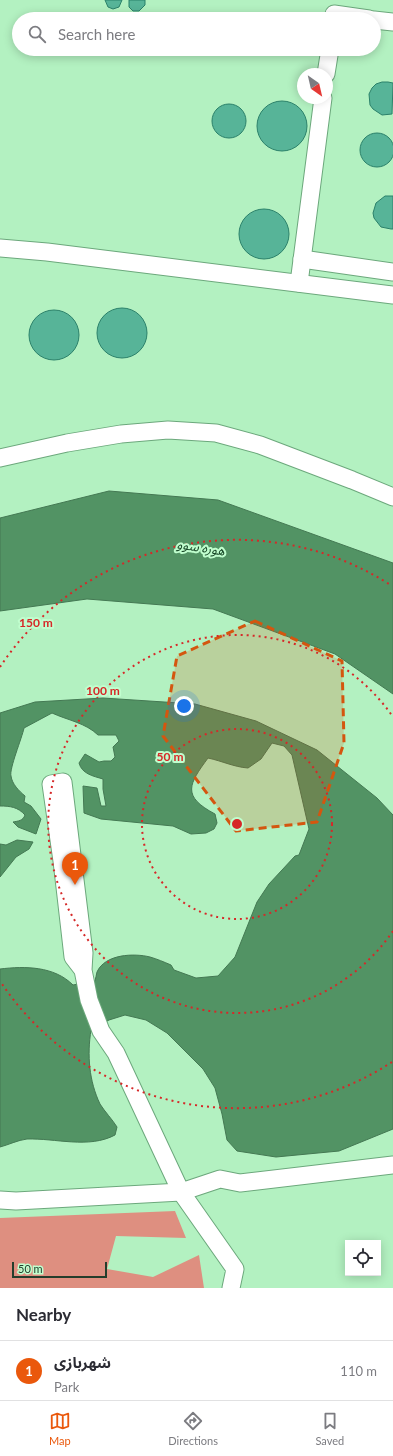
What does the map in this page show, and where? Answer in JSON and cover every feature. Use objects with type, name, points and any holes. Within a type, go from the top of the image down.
[{"type":"street","points":[[381,21],[393,22]]},
{"type":"street","points":[[327,68],[329,56]]},
{"type":"street","points":[[299,283],[322,104]]},
{"type":"street","points":[[0,248],[55,253],[393,295]]},
{"type":"street","points":[[302,259],[393,272]]},
{"type":"street","points":[[0,458],[67,443],[121,434],[168,430],[216,433],[260,445],[393,497]]},
{"type":"street","points":[[83,970],[73,957],[52,784],[63,782],[84,953],[83,970],[88,1000],[101,1031],[116,1053],[181,1192],[235,1269],[231,1288]]},
{"type":"street","points":[[0,1200],[16,1201],[181,1192],[220,1178],[240,1183],[393,1165]]},
{"type":"highlighted area","points":[[255,621],[342,661],[344,743],[317,822],[236,831],[163,736],[177,656]]},
{"type":"shaded area","points":[[175,1211],[186,1238],[116,1236],[107,1269],[153,1277],[199,1255],[204,1288],[0,1288],[0,1218]]},
{"type":"water","name":"هوره سوو","points":[[109,491],[218,500],[393,563],[393,694],[335,654],[213,609],[87,599],[0,611],[0,518]]},
{"type":"water","points":[[103,698],[195,704],[256,721],[317,750],[377,798],[393,815],[393,1129],[339,1151],[276,1157],[237,1151],[227,1140],[215,1088],[203,1069],[167,1033],[146,1020],[125,1015],[109,1020],[91,1030],[89,1049],[93,1086],[100,1104],[117,1127],[115,1135],[105,1139],[83,1142],[27,1139],[0,1147],[0,969],[39,969],[57,974],[73,985],[95,981],[97,972],[101,966],[113,958],[136,955],[158,960],[171,965],[174,970],[196,978],[218,976],[235,957],[257,902],[269,884],[295,856],[299,855],[309,829],[292,755],[284,746],[272,743],[261,759],[248,768],[208,758],[196,775],[192,789],[193,795],[197,801],[215,814],[217,823],[214,829],[206,833],[191,834],[173,826],[101,819],[84,813],[83,786],[97,788],[101,806],[106,806],[103,779],[85,772],[80,767],[79,763],[85,754],[99,762],[111,761],[115,757],[113,747],[119,741],[116,735],[98,735],[88,727],[52,713],[24,728],[14,760],[11,776],[14,785],[25,796],[24,802],[31,806],[41,819],[36,834],[18,827],[13,822],[22,820],[25,815],[20,810],[7,806],[0,806],[0,713],[35,702]]},
{"type":"water","points":[[17,840],[33,842],[29,849],[16,857],[0,877],[0,844],[6,845]]},
{"type":"building","points":[[105,0],[122,0],[119,7],[113,9],[108,7]]},
{"type":"building","points":[[129,0],[145,0],[145,5],[139,11],[133,11],[129,7]]},
{"type":"building","points":[[382,82],[393,83],[392,114],[382,115],[370,105],[369,94],[372,88],[376,84]]},
{"type":"building","points":[[287,101],[292,102],[300,108],[306,116],[306,136],[300,144],[292,150],[277,151],[272,150],[264,144],[258,136],[257,121],[258,116],[264,108],[272,102]]},
{"type":"building","points":[[229,104],[241,109],[246,121],[241,133],[229,138],[217,133],[212,121],[217,109]]},
{"type":"building","points":[[377,133],[389,138],[394,150],[389,162],[377,167],[365,162],[360,150],[365,138]]},
{"type":"building","points":[[385,196],[393,196],[393,229],[381,227],[374,218],[373,213],[376,203]]},
{"type":"building","points":[[269,209],[274,210],[282,216],[288,224],[288,244],[282,252],[274,258],[259,259],[254,258],[246,252],[240,244],[239,229],[240,224],[246,216],[254,210]]},
{"type":"building","points":[[117,308],[127,308],[140,315],[147,328],[147,338],[140,351],[127,358],[117,358],[108,354],[101,347],[97,338],[97,328],[101,319],[108,312]]},
{"type":"building","points":[[59,310],[64,311],[72,317],[78,325],[78,345],[72,353],[64,359],[49,360],[44,359],[36,353],[30,345],[29,330],[30,325],[36,317],[44,311]]},
{"type":"place","name":"شهربازی","points":[[75,885]]}]
